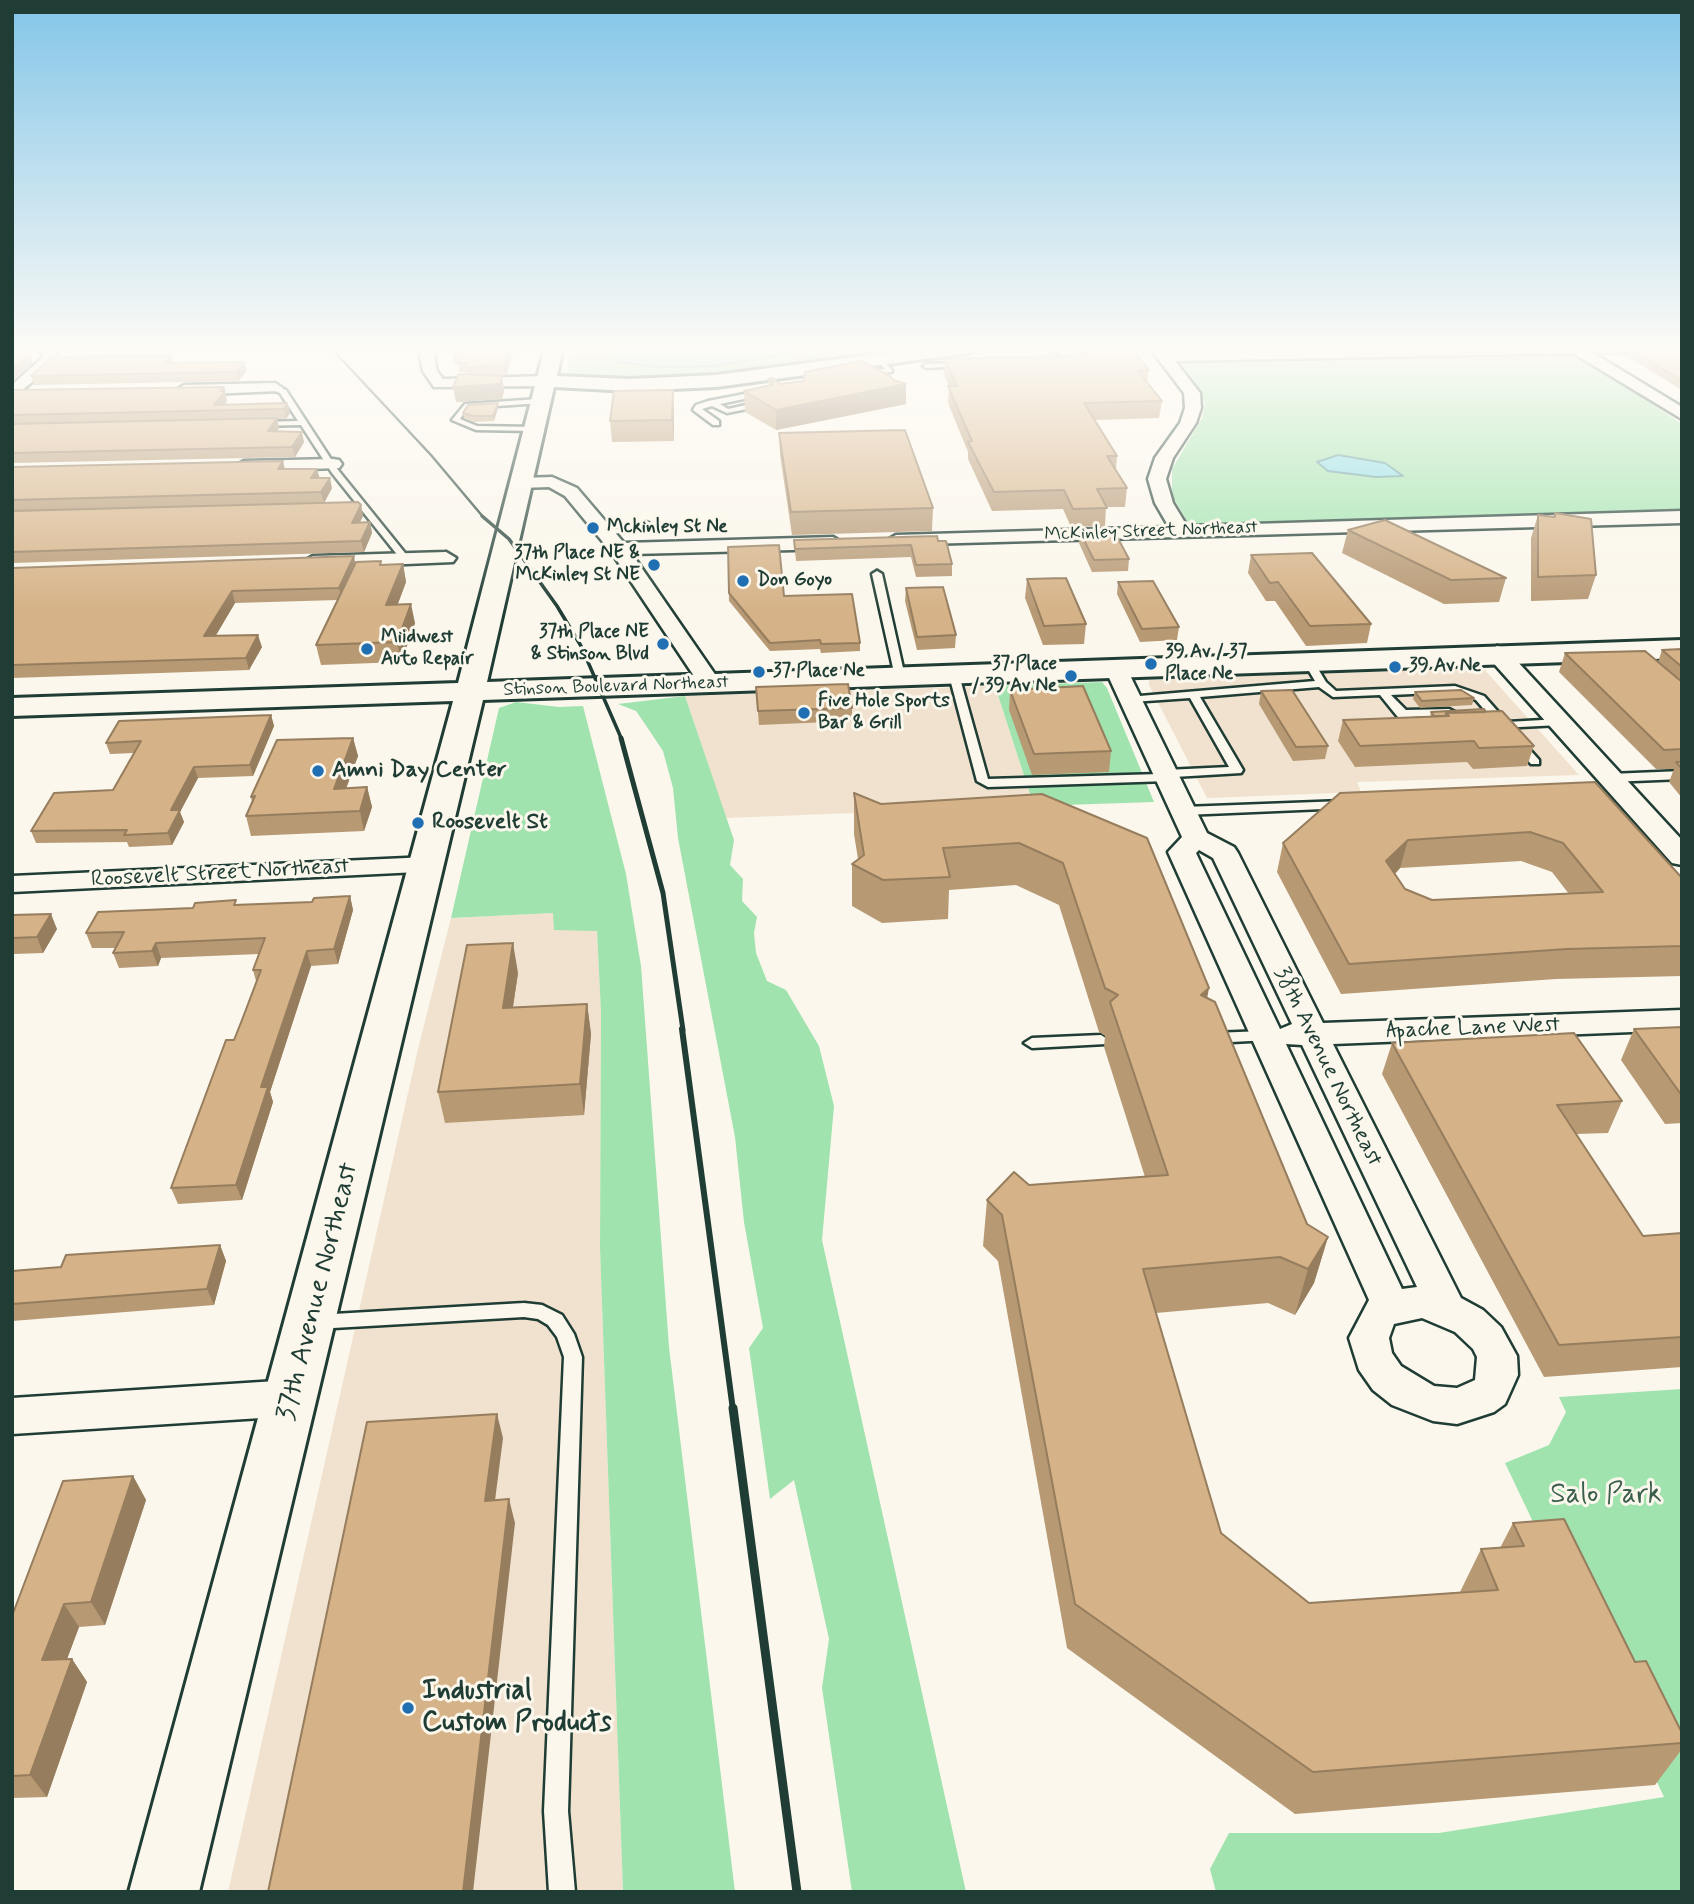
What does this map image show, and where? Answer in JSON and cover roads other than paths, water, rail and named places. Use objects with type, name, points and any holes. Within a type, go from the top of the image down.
[{"type":"street","name":"37th Avenue Northeast","points":[[164,1892],[428,865],[531,436]]},
{"type":"street","points":[[1179,436],[1164,458],[1157,479],[1164,503],[1180,530]]},
{"type":"street","points":[[221,467],[333,464]]},
{"type":"street","points":[[521,482],[552,482],[571,492],[620,550],[710,683]]},
{"type":"street","name":"McKinley Street Northeast","points":[[620,550],[1180,530],[1682,517]]},
{"type":"street","points":[[299,563],[446,558]]},
{"type":"street","name":"Stinson Boulevard Northeast","points":[[12,707],[1116,669],[1315,673],[1497,653],[1632,655],[1682,649]]},
{"type":"street","points":[[1497,653],[1560,722],[1614,788],[1682,857]]},
{"type":"street","points":[[1116,669],[1190,825]]},
{"type":"street","name":"38th Avenue Northeast","points":[[1391,1306],[1182,852],[1190,825],[1224,853],[1310,1034],[1447,1308]]},
{"type":"street","name":"Roosevelt Street Northeast","points":[[12,884],[428,865]]},
{"type":"street","name":"Apache Lane West","points":[[1264,1035],[1682,1020]]},
{"type":"street","name":"38th Avenue Northeast","points":[[1422,1302],[1447,1308],[1478,1329],[1497,1356],[1498,1375],[1490,1392],[1479,1400],[1457,1406],[1433,1403],[1407,1393],[1387,1378],[1373,1357],[1368,1338],[1379,1314],[1391,1306],[1422,1302]]},
{"type":"street","points":[[12,1416],[292,1398]]},
{"type":"lane","points":[[313,436],[406,560]]},
{"type":"lane","points":[[352,508],[365,507]]},
{"type":"lane","points":[[604,533],[646,525]]},
{"type":"lane","points":[[877,574],[900,677]]},
{"type":"lane","points":[[1132,699],[1195,696],[1315,673],[1333,694],[1455,689],[1480,698],[1491,710],[1497,726],[1535,762]]},
{"type":"lane","points":[[954,675],[983,781],[988,783],[1167,776],[1237,770],[1195,696]]},
{"type":"lane","points":[[1383,692],[1413,729],[1426,729]]},
{"type":"lane","points":[[1477,711],[1491,710]]},
{"type":"lane","points":[[1401,714],[1464,711]]},
{"type":"lane","points":[[1497,726],[1560,722]]},
{"type":"lane","points":[[1614,788],[1682,775]]},
{"type":"lane","points":[[1190,825],[1363,804]]},
{"type":"lane","points":[[1203,1039],[1264,1035]]},
{"type":"lane","points":[[1032,1043],[1101,1040]]},
{"type":"lane","points":[[311,1322],[524,1310],[542,1312],[555,1320],[565,1334],[573,1357],[556,1811],[562,1892]]},
{"type":"water","points":[[1338,455],[1385,463],[1403,476],[1376,477],[1328,471],[1317,462]]},
{"type":"railway","points":[[413,436],[483,517]]},
{"type":"railway","points":[[483,517],[509,539],[557,606],[581,646],[622,740]]},
{"type":"railway","points":[[621,738],[663,893],[683,1030]]},
{"type":"railway","points":[[682,1029],[733,1410]]},
{"type":"railway","points":[[733,1408],[797,1892]]},
{"type":"place","name":"Mckinley St Ne","points":[[593,528]]},
{"type":"place","name":"37th Place NE & McKinley St NE","points":[[654,565]]},
{"type":"place","name":"Don Goyo","points":[[743,581]]},
{"type":"place","name":"37th Place NE & Stinson Blvd","points":[[663,644]]},
{"type":"place","name":"Miidwest Auto Repair","points":[[367,649]]},
{"type":"place","name":"39 Av / 37 Place Ne","points":[[1151,664]]},
{"type":"place","name":"39 Av Ne","points":[[1395,667]]},
{"type":"place","name":"37 Place Ne","points":[[759,672]]},
{"type":"place","name":"37 Place / 39 Av Ne","points":[[1071,676]]},
{"type":"place","name":"Five Hole Sports Bar & Grill","points":[[804,713]]},
{"type":"place","name":"Amni Day Center","points":[[318,771]]},
{"type":"place","name":"Roosevelt St","points":[[418,823]]},
{"type":"place","name":"Industrial Custom Products","points":[[408,1708]]},
{"type":"park label","name":"Salo Park","points":[[1606,1496]]}]
